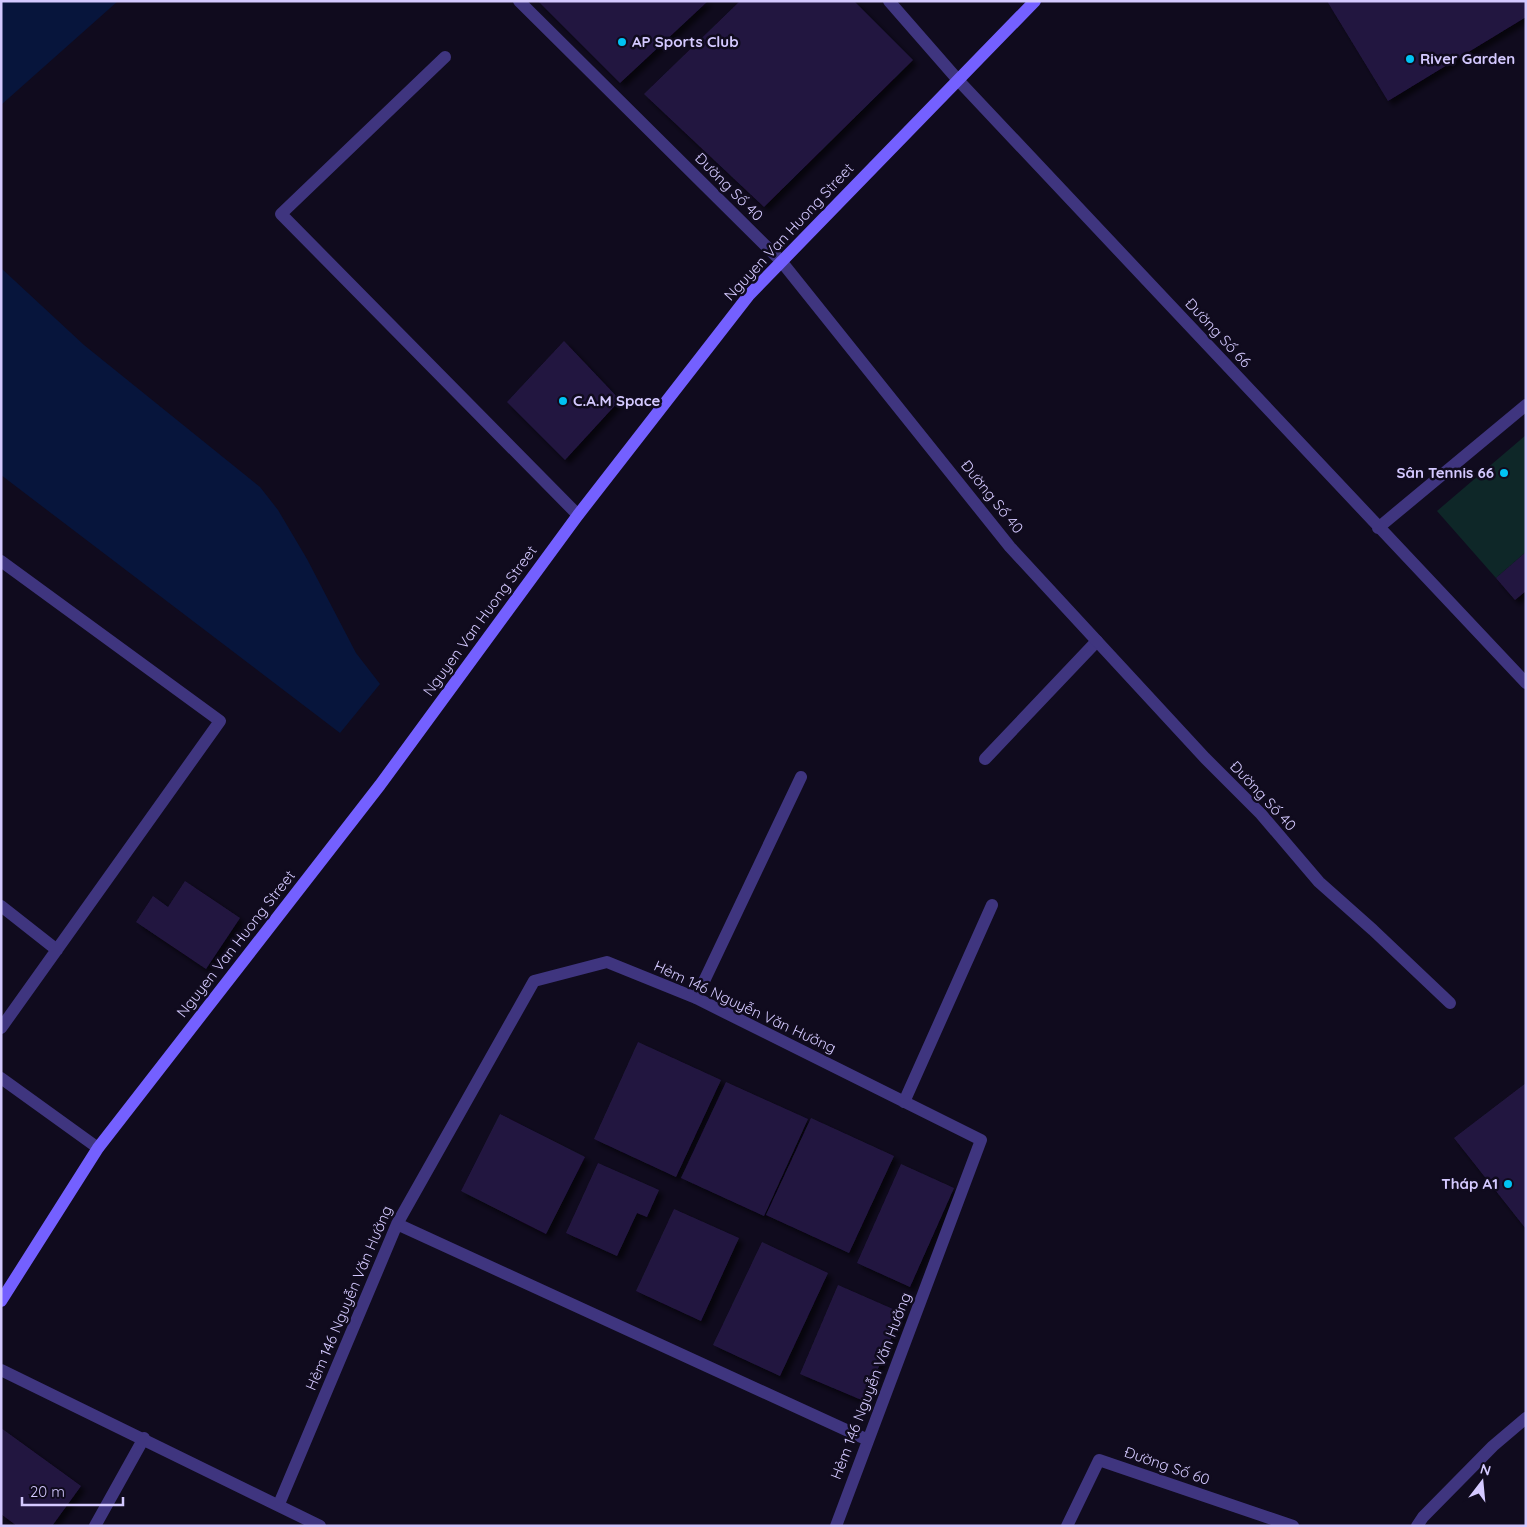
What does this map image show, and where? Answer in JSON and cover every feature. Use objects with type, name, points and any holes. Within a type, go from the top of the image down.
[{"type":"main road","name":"Nguyen Van Huong Street","points":[[1,1302],[98,1148],[380,785],[578,515],[749,295],[1035,1]]},
{"type":"street","name":"Đường Số 40","points":[[519,1],[781,261],[1010,547],[1205,758],[1262,814],[1319,882],[1450,1003]]},
{"type":"street","name":"Đường Số 66","points":[[889,1],[958,80],[1526,683]]},
{"type":"street","points":[[445,58],[281,214],[578,515]]},
{"type":"street","points":[[1378,528],[1526,405]]},
{"type":"street","points":[[1,561],[220,721],[1,1028]]},
{"type":"street","points":[[985,759],[1097,641]]},
{"type":"street","points":[[696,998],[801,777]]},
{"type":"street","points":[[904,1102],[992,905]]},
{"type":"street","points":[[1,906],[57,950]]},
{"type":"street","name":"Hẻm 146 Nguyễn Văn Hưởng","points":[[278,1504],[397,1224],[534,981],[607,962],[696,998],[981,1140],[836,1526]]},
{"type":"street","points":[[1,1078],[98,1148]]},
{"type":"street","points":[[397,1224],[868,1440]]},
{"type":"street","points":[[1,1370],[144,1438],[320,1526]]},
{"type":"street","points":[[1420,1521],[1493,1446],[1526,1418]]},
{"type":"street","points":[[95,1526],[144,1438]]},
{"type":"street","name":"Đường Số 60","points":[[1067,1526],[1099,1460],[1293,1526]]},
{"type":"green space","name":"Sân Tennis 66","points":[[1526,435],[1526,552],[1496,578],[1437,511]]},
{"type":"water","points":[[1,1],[118,1],[1,105]]},
{"type":"water","points":[[1,268],[84,345],[260,487],[278,510],[307,559],[356,653],[380,684],[340,733],[1,475]]},
{"type":"building","name":"AP Sports Club","points":[[538,1],[708,1],[620,83]]},
{"type":"building","points":[[740,1],[854,1],[913,60],[764,207],[644,94]]},
{"type":"building","name":"River Garden","points":[[1327,1],[1526,1],[1526,17],[1388,101]]},
{"type":"building","name":"C.A.M Space","points":[[564,341],[620,400],[565,460],[507,402]]},
{"type":"building","points":[[1526,552],[1526,591],[1515,600],[1496,578]]},
{"type":"building","points":[[185,881],[240,918],[206,969],[136,922],[153,896],[168,907]]},
{"type":"building","points":[[638,1042],[721,1080],[676,1177],[594,1139]]},
{"type":"building","points":[[726,1082],[808,1119],[764,1216],[681,1178]]},
{"type":"building","name":"Tháp A1","points":[[1526,1083],[1526,1229],[1454,1138]]},
{"type":"building","points":[[500,1114],[585,1157],[546,1234],[461,1191]]},
{"type":"building","points":[[811,1118],[894,1156],[849,1253],[766,1215]]},
{"type":"building","points":[[598,1163],[659,1190],[647,1217],[637,1213],[617,1256],[566,1233]]},
{"type":"building","points":[[901,1164],[954,1188],[910,1287],[857,1263]]},
{"type":"building","points":[[674,1209],[739,1238],[701,1321],[636,1291]]},
{"type":"building","points":[[762,1242],[828,1273],[780,1376],[713,1345]]},
{"type":"building","points":[[838,1285],[902,1313],[864,1401],[800,1374]]},
{"type":"building","points":[[1,1428],[81,1486],[52,1526],[17,1526],[1,1514]]},
{"type":"place","name":"AP Sports Club","points":[[622,42]]},
{"type":"place","name":"River Garden","points":[[1410,59]]},
{"type":"place","name":"C.A.M Space","points":[[563,401]]},
{"type":"place","name":"Sân Tennis 66","points":[[1504,473]]},
{"type":"place","name":"Tháp A1","points":[[1508,1184]]}]
